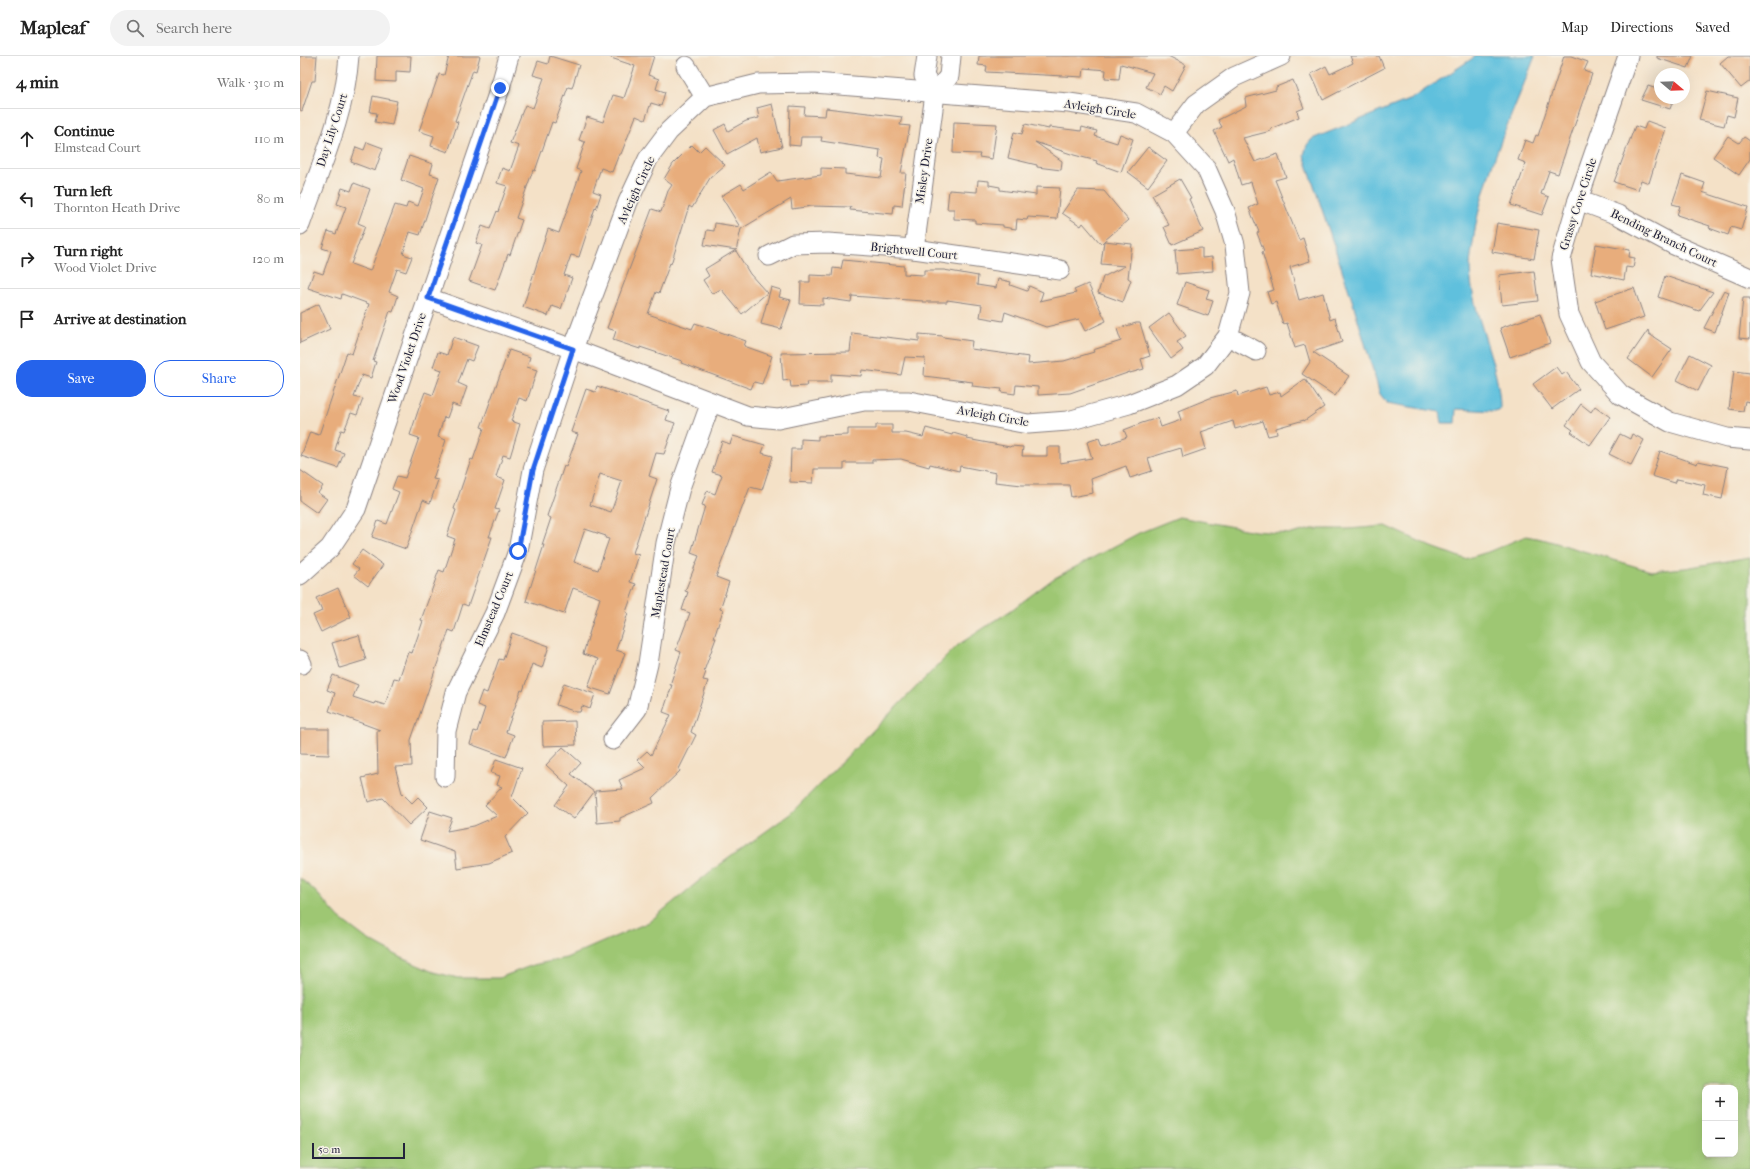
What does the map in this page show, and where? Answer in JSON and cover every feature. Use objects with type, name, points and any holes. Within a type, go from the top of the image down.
[{"type":"street","name":"Day Lily Court","points":[[300,225],[338,115],[344,94],[349,56]]},
{"type":"street","name":"Wood Violet Drive","points":[[300,575],[330,548],[356,509],[500,88],[509,56]]},
{"type":"street","points":[[927,56],[924,76],[934,94],[949,76],[951,56]]},
{"type":"street","points":[[1174,132],[1196,104],[1234,77],[1281,56]]},
{"type":"street","name":"Grassy Cove Circle","points":[[1628,56],[1578,200],[1561,259],[1569,314],[1591,362],[1621,395],[1670,422],[1727,438],[1750,440]]},
{"type":"street","points":[[686,66],[705,97]]},
{"type":"street","name":"Avleigh Circle","points":[[807,83],[934,94],[1069,103],[1136,112],[1174,132],[1206,168],[1225,210],[1235,245],[1240,293],[1228,336],[1205,366],[1178,386],[1129,404],[1068,420],[1028,424],[909,401],[864,401],[778,419],[748,416],[573,349],[628,202],[648,159],[669,131],[705,97],[758,84],[807,83]]},
{"type":"street","name":"Misley Drive","points":[[914,249],[934,94]]},
{"type":"street","name":"Bending Branch Court","points":[[1578,200],[1618,214],[1672,244],[1750,278]]},
{"type":"street","name":"Brightwell Court","points":[[769,256],[793,244],[828,243],[914,249],[1060,270]]},
{"type":"street","points":[[428,298],[573,349]]},
{"type":"street","points":[[1228,336],[1256,351]]},
{"type":"street","name":"Elmstead Court","points":[[445,777],[446,731],[456,692],[495,613],[518,551],[533,470],[573,349]]},
{"type":"street","name":"Maplestead Court","points":[[613,740],[637,709],[648,664],[666,543],[680,488],[711,402]]},
{"type":"green space","points":[[1179,517],[1255,531],[1291,534],[1312,529],[1348,529],[1386,526],[1432,547],[1465,559],[1488,552],[1526,536],[1546,540],[1651,571],[1685,568],[1750,557],[1750,1169],[300,1169],[300,878],[316,892],[339,918],[367,939],[402,958],[433,972],[458,978],[499,978],[533,965],[566,958],[649,922],[711,871],[790,814],[958,645],[1010,611],[1053,579],[1139,533]]},
{"type":"water","points":[[1476,56],[1535,56],[1498,148],[1490,172],[1477,219],[1470,261],[1475,303],[1491,356],[1499,391],[1500,409],[1494,411],[1456,409],[1455,423],[1442,423],[1440,412],[1387,403],[1380,394],[1353,303],[1304,155],[1307,145],[1312,139],[1411,99]]},
{"type":"building","points":[[300,56],[317,56],[315,81],[312,81],[302,111],[300,110]]},
{"type":"building","points":[[377,56],[411,56],[410,72],[396,71],[396,82],[376,81]]},
{"type":"building","points":[[449,56],[480,56],[476,71],[473,70],[455,121],[458,122],[448,152],[431,146],[434,136],[419,131],[439,74],[444,75]]},
{"type":"building","points":[[550,56],[579,65],[572,88],[568,87],[555,123],[552,122],[535,171],[533,170],[516,218],[522,220],[510,255],[508,254],[495,290],[469,281],[482,245],[476,243],[482,226],[490,229],[497,211],[498,212],[507,186],[497,183],[502,168],[510,171],[519,146],[510,143],[525,105],[533,108],[544,78],[533,75],[538,61],[548,64]]},
{"type":"building","points":[[611,56],[654,56],[648,75],[659,79],[656,89],[665,92],[661,106],[651,103],[645,120],[636,116],[612,172],[601,168],[593,191],[601,194],[579,257],[571,255],[564,275],[572,278],[561,309],[552,306],[548,316],[523,307],[548,229],[559,233],[581,171],[576,169],[585,142],[579,140],[587,117],[603,122],[613,95],[624,98],[635,66],[611,58]]},
{"type":"building","points":[[979,56],[1168,56],[1186,65],[1172,91],[1164,86],[1160,94],[1146,87],[1153,73],[1121,64],[1119,79],[1105,78],[1106,70],[1084,68],[1083,77],[986,72],[987,66],[978,65]]},
{"type":"building","points":[[1350,56],[1379,56],[1384,68],[1323,100],[1311,74],[1326,66],[1330,74],[1353,63]]},
{"type":"building","points":[[1564,56],[1571,56],[1588,62],[1584,71],[1592,74],[1558,174],[1549,171],[1541,194],[1549,197],[1542,215],[1511,205],[1526,163],[1518,160],[1525,140],[1533,143],[1536,135],[1538,136]]},
{"type":"building","points":[[1657,56],[1693,56],[1688,68],[1657,58]]},
{"type":"building","points":[[1728,56],[1750,56],[1750,81],[1741,88],[1720,63]]},
{"type":"building","points":[[1293,80],[1304,108],[1297,111],[1299,117],[1270,129],[1271,131],[1243,138],[1255,162],[1278,154],[1286,177],[1275,180],[1299,240],[1303,238],[1310,261],[1290,267],[1299,300],[1323,293],[1330,320],[1335,318],[1342,342],[1313,352],[1349,376],[1335,396],[1302,374],[1310,362],[1305,345],[1295,348],[1287,323],[1283,324],[1276,302],[1271,304],[1267,292],[1274,290],[1262,252],[1264,251],[1257,233],[1259,232],[1249,208],[1258,204],[1251,182],[1241,185],[1233,158],[1228,161],[1214,131],[1222,127],[1218,120],[1246,106],[1245,98],[1276,90],[1276,87]]},
{"type":"building","points":[[1648,86],[1654,88],[1654,104],[1672,104],[1670,109],[1641,100]]},
{"type":"building","points":[[1707,91],[1738,98],[1734,117],[1727,115],[1724,126],[1699,120]]},
{"type":"building","points":[[373,96],[397,101],[392,125],[375,122],[377,113],[370,112]]},
{"type":"building","points":[[772,104],[782,147],[760,152],[757,138],[727,154],[714,130],[725,124],[728,131],[746,121],[759,118],[757,108]]},
{"type":"building","points":[[790,106],[805,107],[804,115],[825,116],[826,108],[902,117],[900,125],[910,126],[901,173],[906,173],[902,206],[894,205],[893,214],[850,210],[851,207],[812,206],[792,209],[791,199],[741,229],[736,251],[750,274],[767,293],[742,314],[721,289],[712,294],[703,280],[709,276],[705,269],[736,250],[704,245],[707,230],[714,231],[715,223],[740,227],[721,196],[741,184],[744,189],[771,172],[777,181],[821,175],[821,168],[845,169],[845,174],[881,178],[884,159],[879,158],[880,150],[821,141],[822,137],[801,137],[800,146],[789,145]]},
{"type":"building","points":[[1647,121],[1666,128],[1649,183],[1641,180],[1638,190],[1614,182],[1635,126],[1644,129]]},
{"type":"building","points":[[954,122],[997,124],[992,159],[979,157],[980,154],[953,153]]},
{"type":"building","points":[[1025,124],[1049,129],[1049,127],[1081,131],[1082,127],[1097,131],[1095,136],[1117,143],[1120,134],[1133,139],[1121,172],[1096,163],[1097,161],[1035,142],[1062,161],[1061,170],[1037,167],[1037,165],[1008,158],[1014,132],[1022,134]]},
{"type":"building","points":[[1728,136],[1739,143],[1744,137],[1750,141],[1750,159],[1739,175],[1713,157]]},
{"type":"building","points":[[367,142],[383,148],[375,171],[351,162],[356,147],[364,150]]},
{"type":"building","points":[[692,145],[699,152],[705,146],[725,165],[710,178],[692,208],[689,206],[671,264],[670,263],[659,293],[656,292],[648,314],[692,329],[695,323],[746,341],[744,346],[772,356],[762,384],[754,382],[751,389],[681,363],[682,361],[613,340],[616,331],[607,328],[652,209],[661,212],[668,191],[672,185],[664,179],[673,164]]},
{"type":"building","points":[[1148,147],[1167,161],[1148,187],[1128,172]]},
{"type":"building","points":[[409,156],[433,164],[430,174],[439,177],[420,235],[410,232],[403,254],[412,257],[406,272],[397,269],[389,292],[398,296],[393,312],[390,311],[373,361],[376,362],[371,378],[362,375],[354,397],[363,399],[357,415],[351,413],[344,431],[341,430],[335,450],[344,453],[338,468],[301,456],[310,432],[319,435],[347,352],[352,354],[369,304],[342,294],[341,299],[308,288],[314,271],[323,274],[331,251],[322,248],[328,231],[336,234],[346,207],[337,204],[342,188],[351,191],[354,183],[370,189],[358,223],[365,226],[351,264],[370,271],[395,205],[406,208],[408,202],[418,206],[424,189],[401,180]]},
{"type":"building","points":[[1682,175],[1705,183],[1702,192],[1748,207],[1741,230],[1731,227],[1728,235],[1709,228],[1710,226],[1677,215],[1680,206],[1672,204]]},
{"type":"building","points":[[1180,179],[1191,198],[1189,199],[1203,231],[1172,245],[1164,227],[1169,225],[1152,195]]},
{"type":"building","points":[[978,180],[989,181],[989,185],[1000,187],[1000,190],[1036,195],[1036,187],[1060,188],[1057,219],[1028,217],[1027,220],[1017,219],[1016,229],[1003,227],[1003,225],[975,223],[975,220],[954,219],[954,209],[947,209],[949,190],[977,192]]},
{"type":"building","points":[[1078,190],[1104,191],[1128,220],[1101,244],[1083,223],[1081,226],[1062,213]]},
{"type":"building","points":[[1497,223],[1539,230],[1534,259],[1492,252]]},
{"type":"building","points":[[1104,241],[1132,244],[1128,278],[1131,280],[1123,302],[1098,293],[1103,277],[1125,266],[1101,264]]},
{"type":"building","points":[[1596,244],[1630,250],[1629,257],[1635,258],[1633,268],[1626,267],[1624,280],[1591,273]]},
{"type":"building","points":[[1202,248],[1202,258],[1212,257],[1213,271],[1177,274],[1175,250]]},
{"type":"building","points":[[843,260],[904,266],[904,274],[924,275],[924,270],[944,270],[978,276],[977,285],[996,288],[998,279],[1011,282],[1010,285],[1027,291],[1029,286],[1043,292],[1040,301],[1076,293],[1074,290],[1088,284],[1106,321],[1085,331],[1079,319],[1046,327],[1005,312],[1003,321],[980,317],[982,305],[947,300],[947,302],[923,302],[852,296],[851,302],[823,298],[823,305],[800,304],[801,282],[810,282],[810,275],[832,276],[833,268],[841,269]]},
{"type":"building","points":[[1534,271],[1538,301],[1502,305],[1499,275]]},
{"type":"building","points":[[1665,276],[1713,292],[1699,311],[1658,297]]},
{"type":"building","points":[[1185,282],[1209,290],[1206,299],[1213,301],[1208,316],[1177,305]]},
{"type":"building","points":[[771,287],[781,290],[779,297],[791,300],[781,329],[761,324]]},
{"type":"building","points":[[1634,288],[1644,317],[1605,330],[1595,301]]},
{"type":"building","points":[[1724,290],[1729,292],[1715,332],[1704,328]]},
{"type":"building","points":[[1743,298],[1750,298],[1750,339],[1739,338]]},
{"type":"building","points":[[319,304],[330,329],[300,343],[300,313]]},
{"type":"building","points":[[1169,313],[1186,336],[1177,342],[1183,350],[1171,359],[1149,328]]},
{"type":"building","points":[[1540,314],[1550,343],[1510,357],[1500,328]]},
{"type":"building","points":[[1140,323],[1150,356],[1141,359],[1144,369],[1130,372],[1070,393],[1038,395],[1038,387],[1016,385],[1015,394],[1001,392],[1002,389],[972,386],[973,382],[924,376],[925,358],[905,357],[901,375],[862,370],[861,376],[831,374],[831,382],[806,382],[807,386],[791,387],[790,380],[783,381],[781,353],[850,352],[852,333],[919,341],[919,334],[972,341],[971,349],[1029,357],[1028,364],[1064,361],[1094,352],[1093,350],[1121,341],[1117,329]]},
{"type":"building","points":[[1648,330],[1649,334],[1672,349],[1652,377],[1628,359]]},
{"type":"building","points":[[453,337],[478,346],[472,361],[467,359],[458,383],[467,387],[460,407],[452,404],[447,418],[444,417],[438,437],[446,440],[433,479],[438,480],[430,503],[423,500],[406,549],[372,537],[378,521],[387,524],[399,492],[392,489],[397,476],[405,478],[419,438],[410,435],[419,408],[425,392],[433,395],[442,370],[433,367],[438,352],[447,355]]},
{"type":"building","points":[[509,350],[530,357],[527,367],[537,370],[527,401],[519,398],[511,421],[520,424],[510,457],[503,455],[496,477],[505,480],[495,509],[499,510],[489,537],[492,537],[468,606],[463,604],[454,632],[449,630],[411,740],[412,766],[395,767],[402,793],[412,803],[418,797],[428,807],[409,825],[383,798],[368,802],[362,778],[378,774],[377,730],[380,730],[329,711],[335,693],[327,690],[333,675],[358,685],[353,697],[374,704],[375,702],[385,705],[394,678],[399,679],[408,652],[412,653],[423,621],[421,620],[439,570],[444,572],[455,539],[447,536],[456,510],[454,509],[471,459],[473,460],[484,428],[481,427]]},
{"type":"building","points":[[1690,354],[1711,365],[1698,391],[1677,380]]},
{"type":"building","points":[[1556,367],[1562,375],[1566,372],[1579,389],[1552,409],[1533,384]]},
{"type":"building","points":[[1734,371],[1750,373],[1750,402],[1745,401],[1743,411],[1729,409]]},
{"type":"building","points":[[1305,379],[1324,407],[1304,421],[1276,428],[1277,434],[1268,436],[1263,421],[1235,429],[1233,421],[1201,432],[1206,449],[1183,457],[1181,448],[1148,458],[1152,471],[1130,478],[1126,466],[1091,479],[1093,493],[1071,497],[1069,485],[1022,485],[995,482],[996,473],[960,466],[959,471],[930,464],[929,467],[901,459],[872,460],[872,463],[844,463],[844,469],[814,469],[813,483],[790,482],[791,449],[801,449],[801,439],[818,440],[818,436],[848,435],[848,429],[876,429],[876,425],[892,425],[892,433],[906,433],[923,437],[926,428],[952,435],[953,433],[967,437],[967,439],[1010,447],[1023,447],[1022,456],[1047,456],[1047,447],[1060,447],[1060,463],[1092,458],[1087,442],[1099,438],[1102,446],[1127,437],[1124,430],[1142,423],[1158,418],[1161,427],[1181,420],[1178,411],[1210,398],[1237,391],[1238,396],[1266,387],[1269,395],[1280,392],[1281,396]]},
{"type":"building","points":[[597,386],[669,411],[666,420],[675,423],[664,454],[656,453],[649,476],[657,479],[633,553],[639,555],[630,582],[636,584],[626,612],[628,613],[616,650],[625,653],[610,694],[588,687],[598,659],[583,654],[600,598],[573,588],[564,614],[526,601],[551,518],[547,516],[564,466],[566,467],[578,434],[571,432],[586,389],[595,392]],"holes":[[[600,474],[622,481],[611,512],[590,505]],[[585,529],[606,536],[605,538],[609,539],[598,570],[574,562]]]},
{"type":"building","points":[[1581,404],[1591,412],[1595,406],[1610,417],[1590,445],[1571,432],[1573,430],[1566,425]]},
{"type":"building","points":[[1620,434],[1630,439],[1632,434],[1644,440],[1631,465],[1609,454]]},
{"type":"building","points":[[733,436],[765,445],[762,453],[773,456],[762,490],[750,487],[716,577],[729,582],[720,609],[723,610],[714,638],[716,638],[704,671],[706,672],[703,680],[708,681],[691,732],[696,735],[679,769],[680,771],[652,798],[654,803],[620,818],[620,821],[597,823],[595,791],[623,789],[619,780],[645,768],[637,760],[647,751],[651,755],[671,715],[663,712],[681,652],[676,650],[690,613],[682,610],[688,592],[685,591],[699,556],[691,553],[705,506],[702,505],[707,491],[715,494],[722,475],[712,472],[722,441],[730,444]]},
{"type":"building","points":[[1660,451],[1697,464],[1698,461],[1728,467],[1722,499],[1703,495],[1705,485],[1677,479],[1675,483],[1652,476]]},
{"type":"building","points":[[300,470],[323,486],[318,493],[327,499],[317,513],[300,501]]},
{"type":"building","points":[[362,550],[383,565],[368,586],[354,575],[359,569],[352,564]]},
{"type":"building","points":[[338,588],[351,617],[321,632],[313,615],[322,611],[316,598]]},
{"type":"building","points":[[512,633],[549,646],[542,668],[532,664],[523,691],[521,690],[506,732],[514,735],[506,757],[470,744],[474,731],[477,732],[485,708],[477,705],[482,691],[487,693],[499,659],[503,660]]},
{"type":"building","points":[[359,635],[366,660],[340,668],[332,643]]},
{"type":"building","points":[[564,683],[595,694],[590,709],[582,706],[580,712],[576,712],[556,705]]},
{"type":"building","points":[[575,721],[576,745],[543,746],[542,722]]},
{"type":"building","points":[[300,729],[329,729],[329,755],[300,754]]},
{"type":"building","points":[[563,747],[581,763],[571,774],[594,792],[574,819],[555,805],[569,786],[546,765]]},
{"type":"building","points":[[496,759],[522,768],[512,797],[528,813],[505,837],[512,853],[489,863],[457,868],[455,852],[420,840],[430,811],[452,818],[447,831],[474,826],[497,816],[485,805],[502,787],[497,785],[500,776],[491,773]]},
{"type":"route","points":[[500,88],[428,298],[573,349],[533,470],[518,551]]}]
